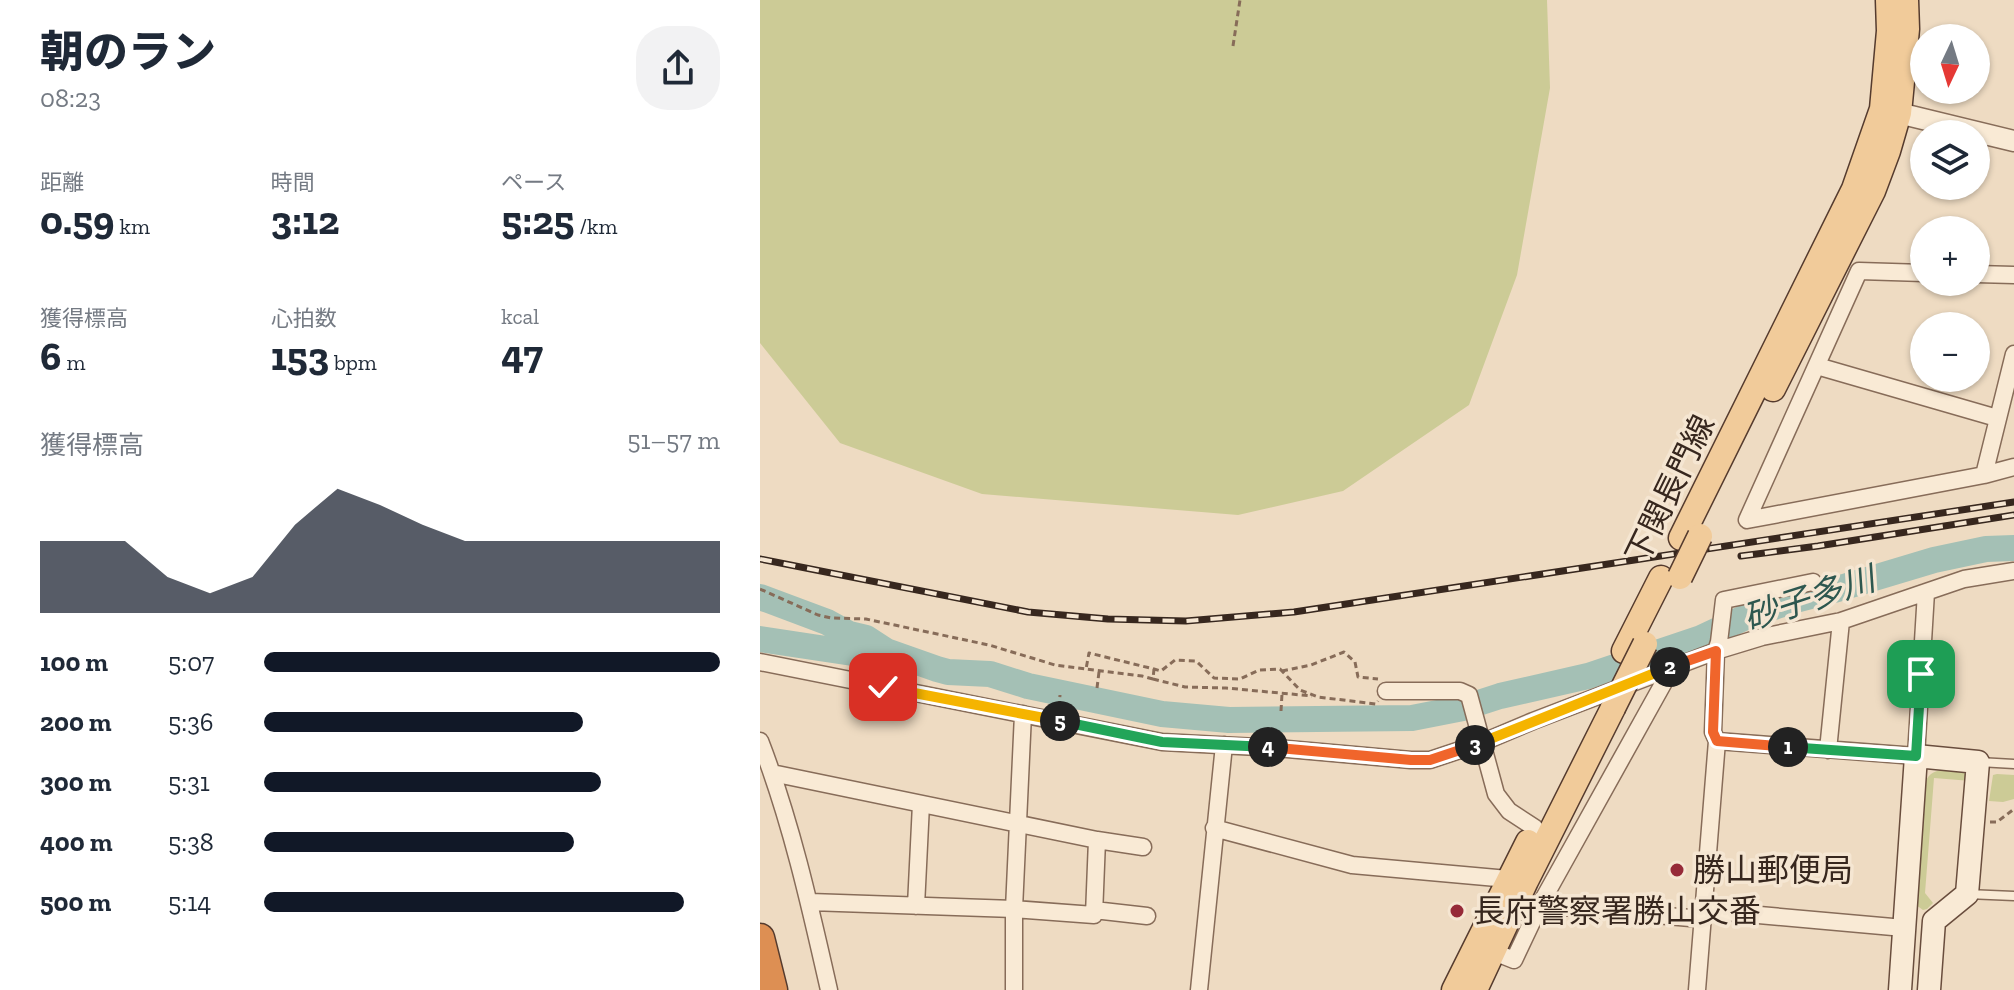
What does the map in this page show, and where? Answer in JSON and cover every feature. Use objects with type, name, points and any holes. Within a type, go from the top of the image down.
[{"type":"highway","points":[[760,938],[773,990]]},
{"type":"main road","name":"下関長門線","points":[[1888,0],[1890,111]]},
{"type":"main road","name":"下関長門線","points":[[1454,990],[1508,879],[1603,709],[1670,578],[1890,111],[1907,29],[1906,0]]},
{"type":"main road","name":"下関長門線","points":[[1475,990],[1603,709]]},
{"type":"main road","points":[[1900,990],[1904,921],[1916,756],[1978,762],[1967,894],[1934,921],[1904,921]]},
{"type":"main road","points":[[1929,990],[1934,921]]},
{"type":"street","points":[[1890,111],[2014,141]]},
{"type":"street","points":[[1910,273],[1859,271],[1747,520],[2014,467]]},
{"type":"street","points":[[1990,274],[2014,275]]},
{"type":"street","points":[[1984,475],[2014,354]]},
{"type":"street","points":[[1817,366],[1997,418]]},
{"type":"street","points":[[760,662],[1162,742],[1430,760],[1481,743],[1718,647],[1841,621],[1964,579],[2014,571]]},
{"type":"street","points":[[1697,990],[1717,741],[1713,732],[1724,600],[1813,582]]},
{"type":"street","points":[[1717,741],[1916,756],[1926,592]]},
{"type":"street","points":[[1828,750],[1841,621]]},
{"type":"street","points":[[1494,952],[1514,960],[1540,905],[1673,666]]},
{"type":"street","points":[[1386,691],[1460,691],[1469,695],[1496,794],[1509,811],[1535,828]]},
{"type":"street","points":[[1014,990],[1014,909],[1023,714]]},
{"type":"street","points":[[760,741],[810,902],[829,990]]},
{"type":"street","points":[[1199,990],[1224,745]]},
{"type":"street","points":[[772,773],[1143,847]]},
{"type":"street","points":[[916,906],[921,804]]},
{"type":"street","points":[[1214,828],[1352,865],[1508,879]]},
{"type":"street","points":[[810,902],[1094,915],[1097,840]]},
{"type":"street","points":[[1540,905],[1703,915],[1904,921]]},
{"type":"street","points":[[1094,910],[1147,916]]},
{"type":"lane","points":[[1978,762],[2014,764]]},
{"type":"lane","points":[[1967,894],[2014,896]]},
{"type":"path","points":[[1233,46],[1240,0]]},
{"type":"path","points":[[760,589],[831,618],[866,619],[989,645],[1055,665],[1142,676],[1185,687],[1317,696],[1376,704],[1386,691],[1380,680],[1358,677],[1355,662],[1344,652],[1311,665],[1282,671]]},
{"type":"path","points":[[1086,669],[1089,653],[1161,671],[1175,660],[1196,661],[1214,678],[1240,679],[1259,670],[1280,669],[1300,690],[1317,696]]},
{"type":"path","points":[[1153,679],[1154,669]]},
{"type":"path","points":[[1097,688],[1100,671]]},
{"type":"path","points":[[1281,711],[1282,694]]},
{"type":"path","points":[[1988,821],[1997,822],[2014,809]]},
{"type":"shaded area","points":[[760,0],[1547,0],[1550,88],[1517,275],[1469,405],[1343,491],[1238,515],[982,494],[840,443],[760,343]]},
{"type":"shaded area","points":[[1943,770],[1962,772],[1969,775],[1971,781],[1934,778],[1925,893],[1933,903],[1923,910],[1916,905],[1925,784],[1931,774]]},
{"type":"shaded area","points":[[1993,775],[2014,775],[2014,799],[1989,801]]},
{"type":"waterway","name":"砂子多川","points":[[760,597],[827,622],[849,634],[866,638],[886,651],[937,669],[990,674],[1028,686],[1162,714],[1229,720],[1412,718],[1588,676],[1701,638],[1750,615],[1934,560],[1986,549],[2014,548]]},
{"type":"waterway","name":"砂子多川","points":[[760,639],[879,657]]},
{"type":"railway","points":[[760,559],[1028,612],[1108,619],[1186,621],[1294,612],[2014,502]]},
{"type":"railway","points":[[1741,556],[2014,515]]},
{"type":"place","name":"勝山郵便局","points":[[1677,870]]},
{"type":"place","name":"長府警察署勝山交番","points":[[1457,911]]},
{"type":"route","points":[[883,687],[1162,742],[1430,760],[1716,651],[1713,732],[1717,741],[1916,756],[1921,674]]}]
